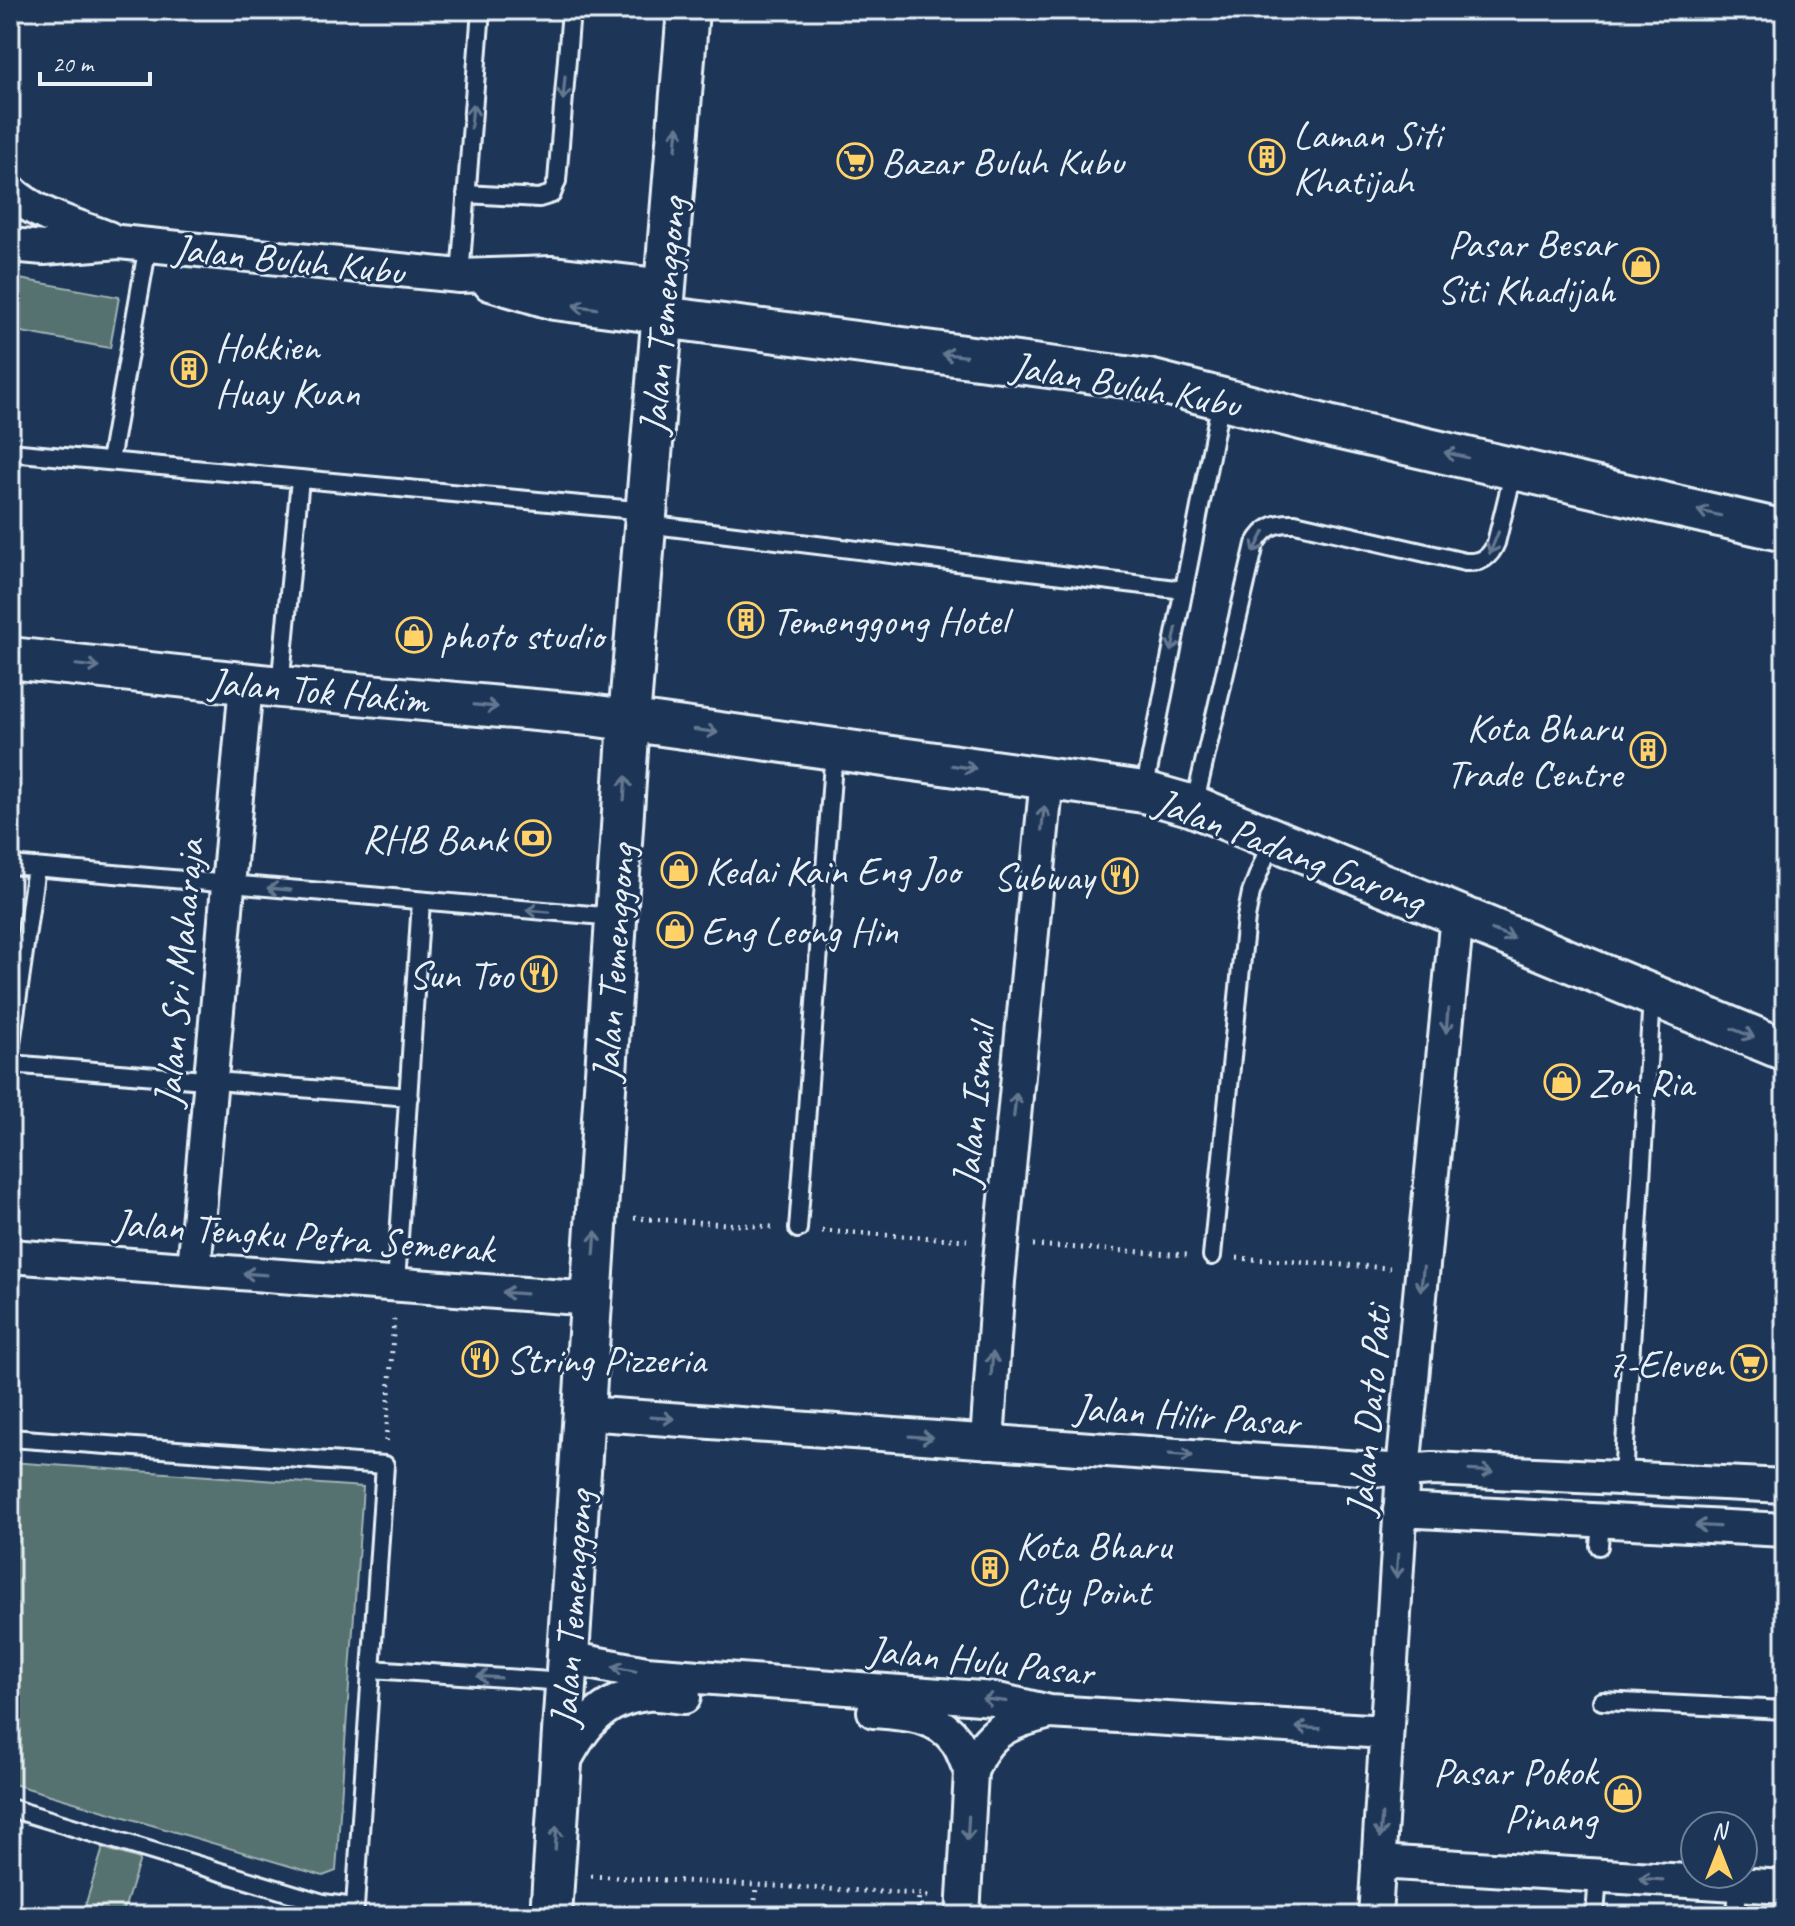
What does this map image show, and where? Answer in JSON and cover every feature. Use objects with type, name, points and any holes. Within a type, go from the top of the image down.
[{"type":"street","name":"Jalan Temenggong","points":[[551,1916],[629,720],[688,10]]},
{"type":"street","name":"Jalan Buluh Kubu","points":[[10,191],[43,213],[133,244]]},
{"type":"street","name":"Jalan Buluh Kubu","points":[[10,245],[44,248],[133,244],[460,276],[554,303],[663,302],[1149,380],[1332,427],[1785,531]]},
{"type":"street","name":"Jalan Tok Hakim","points":[[10,658],[263,686],[629,720]]},
{"type":"street","name":"Jalan Sri Maharaja","points":[[194,1269],[229,884],[263,686]]},
{"type":"street","name":"Jalan Padang Garong","points":[[629,720],[1144,792],[1193,806],[1785,1050]]},
{"type":"street","name":"Jalan Ismail","points":[[987,1442],[998,1281],[1047,778]]},
{"type":"street","name":"Jalan Dato Pati","points":[[1375,1916],[1403,1471],[1457,915]]},
{"type":"street","name":"Jalan Tengku Petra Semerak","points":[[10,1256],[592,1299]]},
{"type":"street","name":"Jalan Hilir Pasar","points":[[584,1413],[1403,1471],[1433,1469],[1785,1486]]},
{"type":"street","points":[[1400,1510],[1600,1533],[1785,1530]]},
{"type":"street","name":"Jalan Hulu Pasar","points":[[567,1670],[994,1699],[1050,1712],[1386,1732]]},
{"type":"street","name":"Jalan Hulu Pasar","points":[[561,1767],[596,1714],[620,1700],[647,1694],[908,1714],[929,1719],[945,1728],[958,1743],[971,1772]]},
{"type":"street","points":[[964,1912],[971,1772],[978,1753],[993,1735],[1023,1719],[1050,1712]]},
{"type":"street","points":[[1378,1862],[1586,1868],[1737,1900],[1785,1887]]},
{"type":"lane","points":[[460,276],[481,10]]},
{"type":"lane","points":[[466,194],[539,198],[552,194],[555,189],[571,10]]},
{"type":"lane","points":[[110,461],[133,244]]},
{"type":"lane","points":[[1144,792],[1222,398]]},
{"type":"lane","points":[[10,452],[300,479],[646,518],[1184,590]]},
{"type":"lane","points":[[1193,806],[1255,544],[1262,533],[1270,525],[1295,523],[1475,563],[1485,560],[1492,553],[1514,468]]},
{"type":"lane","points":[[263,686],[300,479]]},
{"type":"lane","points":[[798,1229],[834,749]]},
{"type":"lane","points":[[1212,1256],[1246,918],[1251,893],[1272,839]]},
{"type":"lane","points":[[10,865],[616,918]]},
{"type":"lane","points":[[10,1051],[36,867]]},
{"type":"lane","points":[[396,1284],[421,901]]},
{"type":"lane","points":[[1623,1478],[1652,995]]},
{"type":"lane","points":[[10,1064],[409,1097]]},
{"type":"lane","points":[[10,1438],[385,1465],[355,1907],[323,1903],[10,1808]]},
{"type":"lane","points":[[371,1669],[567,1670]]},
{"type":"lane","points":[[1602,1701],[1785,1710]]},
{"type":"lane","points":[[1586,1868],[1595,1916]]},
{"type":"path","points":[[385,1465],[396,1284]]},
{"type":"path","points":[[554,1873],[919,1894],[964,1912],[1138,1916]]},
{"type":"path","points":[[754,1916],[756,1885]]},
{"type":"path","points":[[918,1916],[919,1894]]},
{"type":"green space","points":[[14,278],[119,297],[110,348],[10,330],[10,280]]},
{"type":"green space","points":[[10,1462],[363,1487],[336,1871],[323,1876],[10,1783]]},
{"type":"green space","points":[[103,1848],[140,1859],[122,1916],[82,1916]]},
{"type":"place","name":"Laman Siti Khatijah","points":[[1267,157]]},
{"type":"place","name":"Bazar Buluh Kubu","points":[[855,161]]},
{"type":"place","name":"Pasar Besar Siti Khadijah","points":[[1641,266]]},
{"type":"place","name":"Hokkien Huay Kuan","points":[[189,369]]},
{"type":"place","name":"Temenggong Hotel","points":[[746,620]]},
{"type":"place","name":"photo studio","points":[[414,635]]},
{"type":"place","name":"Kota Bharu Trade Centre","points":[[1648,750]]},
{"type":"place","name":"RHB Bank","points":[[533,838]]},
{"type":"place","name":"Kedai Kain Eng Joo","points":[[679,870]]},
{"type":"place","name":"Subway","points":[[1120,876]]},
{"type":"place","name":"Eng Leong Hin","points":[[675,930]]},
{"type":"place","name":"Sun Too","points":[[539,974]]},
{"type":"place","name":"Zon Ria","points":[[1562,1082]]},
{"type":"place","name":"String Pizzeria","points":[[480,1359]]},
{"type":"place","name":"7-Eleven","points":[[1749,1363]]},
{"type":"place","name":"Kota Bharu City Point","points":[[990,1568]]},
{"type":"place","name":"Pasar Pokok Pinang","points":[[1623,1794]]}]
